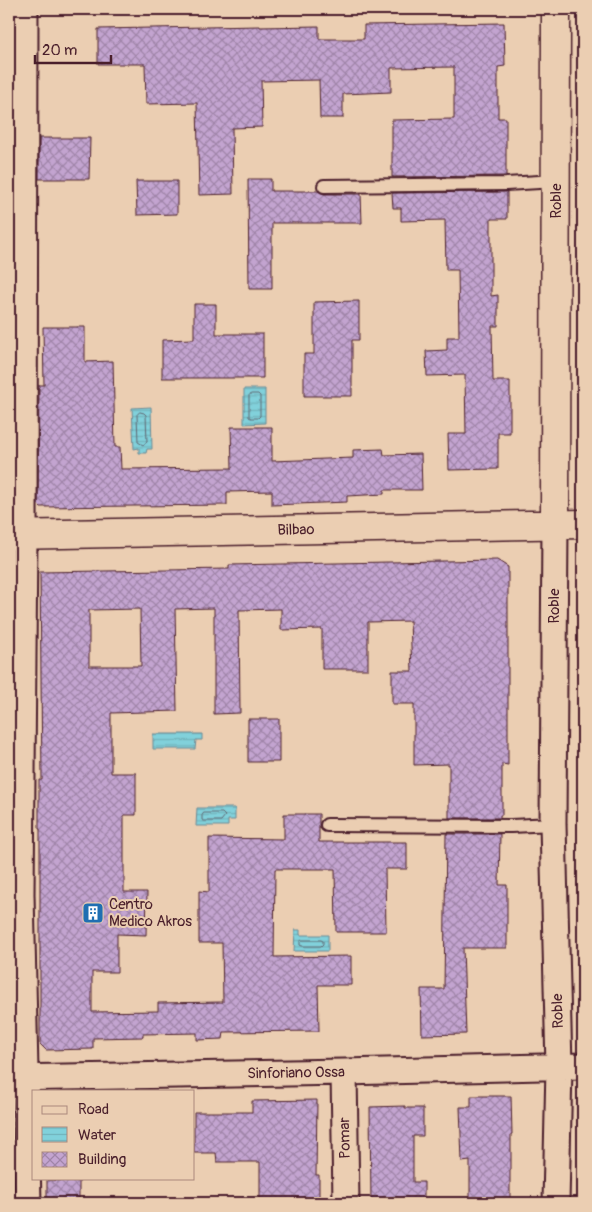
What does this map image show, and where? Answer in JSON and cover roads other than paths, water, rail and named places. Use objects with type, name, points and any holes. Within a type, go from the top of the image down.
[{"type":"main road","name":"Roble","points":[[555,524],[556,9]]},
{"type":"main road","name":"Bilbao","points":[[17,535],[583,524]]},
{"type":"street","points":[[25,9],[17,297],[15,894],[17,1077],[28,1203]]},
{"type":"street","name":"Roble","points":[[555,524],[553,824],[571,1066],[556,1203]]},
{"type":"street","name":"Sinforiano Ossa","points":[[17,1077],[571,1066]]},
{"type":"street","name":"Pomar","points":[[344,1072],[346,1203]]},
{"type":"lane","points":[[324,186],[506,184],[556,181]]},
{"type":"lane","points":[[326,825],[511,826],[553,824]]},
{"type":"water","points":[[244,389],[265,389],[265,423],[244,424]]},
{"type":"water","points":[[151,407],[152,449],[147,449],[146,453],[139,453],[139,448],[134,449],[132,408]]},
{"type":"water","points":[[153,734],[202,734],[202,740],[196,740],[195,749],[153,749]]},
{"type":"water","points":[[197,808],[235,808],[235,820],[228,820],[228,826],[196,826]]},
{"type":"water","points":[[295,930],[300,930],[300,935],[328,935],[328,951],[294,951]]},
{"type":"place","name":"Centro Medico Akros","points":[[93,913]]}]
